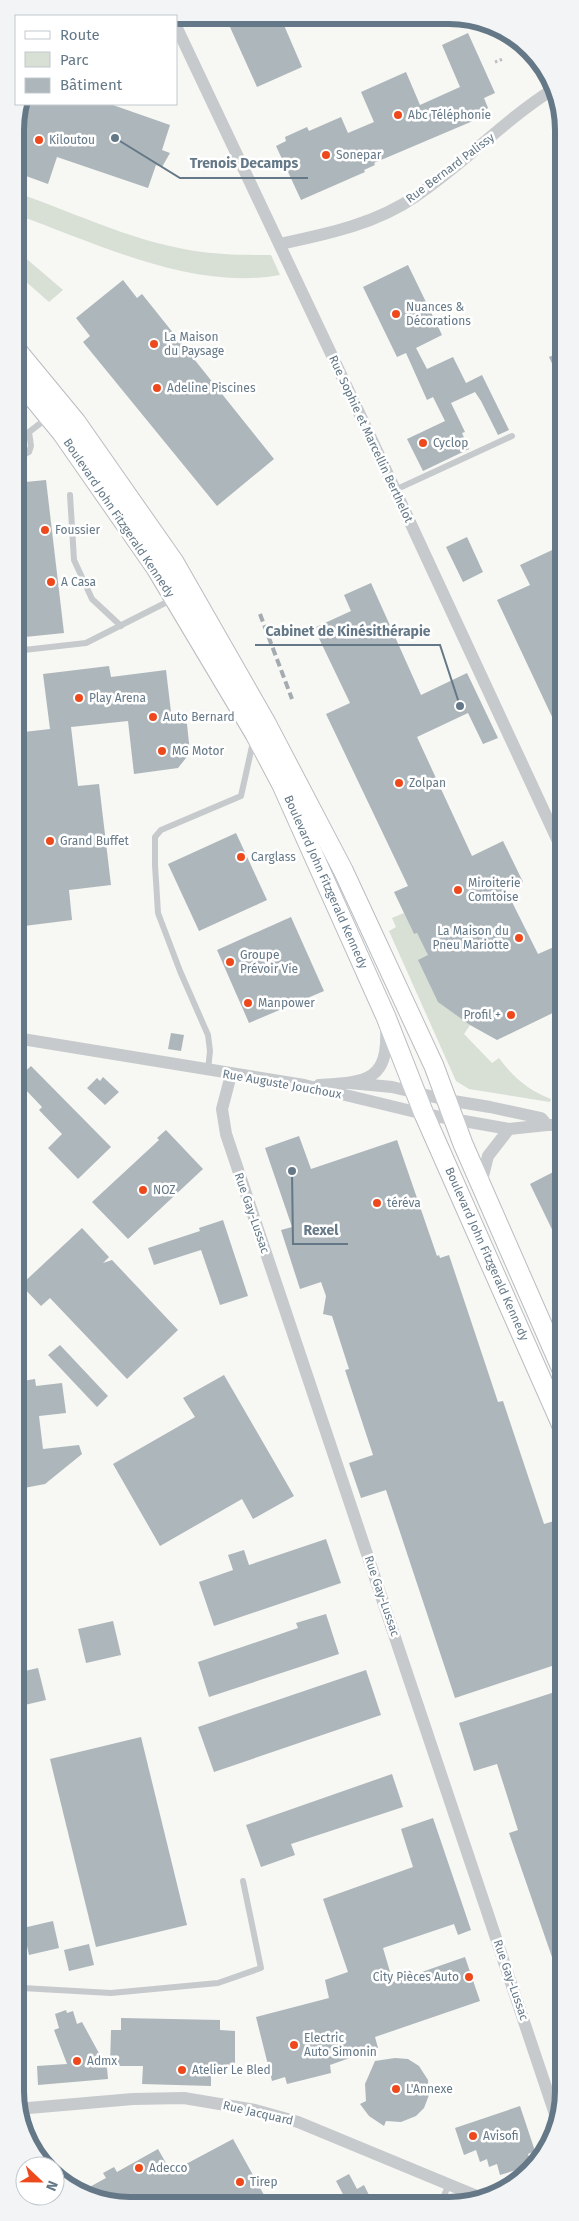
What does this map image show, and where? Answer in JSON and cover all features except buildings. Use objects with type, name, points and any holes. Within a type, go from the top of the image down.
[{"type":"main road","name":"Boulevard John Fitzgerald Kennedy","points":[[24,359],[76,422],[174,562],[266,723],[343,870],[434,1066],[454,1119],[555,1351]]},
{"type":"main road","name":"Boulevard John Fitzgerald Kennedy","points":[[24,387],[49,417],[150,560],[255,734],[282,784],[386,1017],[424,1114],[555,1408]]},
{"type":"street","name":"Rue Sophie et Marcellin Berthelot","points":[[178,30],[280,244],[555,835]]},
{"type":"street","name":"Rue Bernard Palissy","points":[[280,244],[348,228],[387,212],[415,197],[466,159],[526,107],[548,92]]},
{"type":"street","points":[[304,1086],[350,1083],[371,1077],[383,1063],[387,1042],[386,1017]]},
{"type":"street","name":"Rue Auguste Jouchoux","points":[[24,1039],[304,1086],[424,1114],[509,1129],[555,1124]]},
{"type":"street","name":"Rue Gay-Lussac","points":[[231,1075],[222,1109],[226,1134],[553,2109]]},
{"type":"street","name":"Rue Auguste Jouchoux","points":[[350,1083],[392,1087],[447,1100],[541,1118],[547,1124]]},
{"type":"street","points":[[482,1184],[488,1156],[509,1129]]},
{"type":"street","name":"Rue Jacquard","points":[[26,2108],[184,2098],[255,2110],[298,2122],[473,2194]]},
{"type":"lane","points":[[24,455],[29,452],[31,446],[29,432],[49,417]]},
{"type":"lane","points":[[395,490],[512,436]]},
{"type":"lane","points":[[70,495],[74,560],[92,599],[122,626]]},
{"type":"lane","points":[[24,650],[86,643],[174,598]]},
{"type":"lane","points":[[207,1071],[210,1051],[208,1035],[180,971],[158,913],[154,865],[155,837],[161,830],[241,796],[255,734]]},
{"type":"lane","points":[[24,1988],[112,1994],[218,1983],[261,1968],[243,1881]]},
{"type":"lane","points":[[443,2197],[449,2184]]},
{"type":"path","points":[[495,62],[503,58]]},
{"type":"green space","points":[[24,195],[158,243],[214,253],[271,255],[280,275],[247,278],[213,276],[179,270],[111,250],[24,217]]},
{"type":"green space","points":[[24,257],[63,290],[49,302],[24,280]]},
{"type":"green space","points":[[404,913],[414,934],[417,933],[470,1025],[464,1034],[492,1063],[499,1058],[522,1082],[551,1099],[550,1102],[469,1089],[456,1081],[389,931],[396,927],[392,918]]},
{"type":"railway","points":[[260,614],[292,699]]},
{"type":"place","name":"Abc Téléphonie","points":[[398,115]]},
{"type":"place","name":"Trenois Decamps","points":[[115,138]]},
{"type":"place","name":"Kiloutou","points":[[39,140]]},
{"type":"place","name":"Sonepar","points":[[326,155]]},
{"type":"place","name":"Nuances & Décorations","points":[[396,314]]},
{"type":"place","name":"La Maison du Paysage","points":[[154,344]]},
{"type":"place","name":"Adeline Piscines","points":[[157,388]]},
{"type":"place","name":"Cyclop","points":[[423,443]]},
{"type":"place","name":"Foussier","points":[[45,530]]},
{"type":"place","name":"A Casa","points":[[51,582]]},
{"type":"place","name":"Play Arena","points":[[79,698]]},
{"type":"place","name":"Cabinet de Kinésithérapie","points":[[460,706]]},
{"type":"place","name":"Auto Bernard","points":[[153,717]]},
{"type":"place","name":"MG Motor","points":[[162,751]]},
{"type":"place","name":"Zolpan","points":[[399,783]]},
{"type":"place","name":"Grand Buffet","points":[[50,841]]},
{"type":"place","name":"Carglass","points":[[241,857]]},
{"type":"place","name":"Miroiterie Comtoise","points":[[458,890]]},
{"type":"place","name":"La Maison du Pneu Mariotte","points":[[519,938]]},
{"type":"place","name":"Groupe Prévoir Vie","points":[[230,962]]},
{"type":"place","name":"Manpower","points":[[248,1003]]},
{"type":"place","name":"Profil +","points":[[511,1015]]},
{"type":"place","name":"Rexel","points":[[292,1171]]},
{"type":"place","name":"NOZ","points":[[143,1190]]},
{"type":"place","name":"téréva","points":[[377,1203]]},
{"type":"place","name":"City Pièces Auto","points":[[469,1977]]},
{"type":"place","name":"Electric Auto Simonin","points":[[294,2045]]},
{"type":"place","name":"Admx","points":[[77,2061]]},
{"type":"place","name":"Atelier Le Bled","points":[[182,2070]]},
{"type":"place","name":"L'Annexe","points":[[396,2089]]},
{"type":"place","name":"Avisofi","points":[[473,2136]]},
{"type":"place","name":"Adecco","points":[[139,2168]]},
{"type":"place","name":"Tirep","points":[[240,2182]]}]
